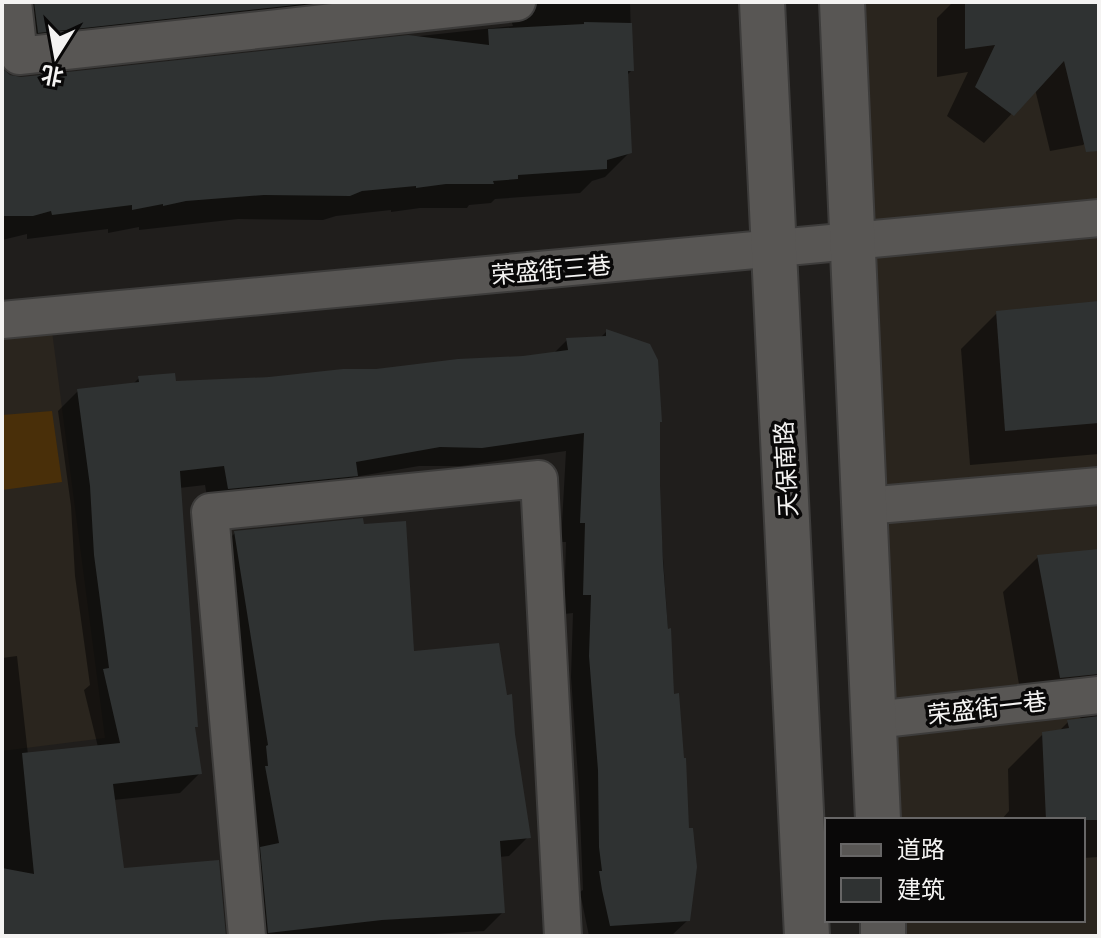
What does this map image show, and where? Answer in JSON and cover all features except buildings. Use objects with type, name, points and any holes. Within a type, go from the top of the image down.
[{"type":"street","points":[[13,2],[19,56],[517,2]]},
{"type":"street","name":"天保南路","points":[[762,2],[807,936]]},
{"type":"street","points":[[842,2],[878,818]]},
{"type":"street","name":"荣盛街三巷","points":[[2,320],[1099,218]]},
{"type":"street","points":[[247,936],[210,512],[539,479],[563,936]]},
{"type":"street","points":[[865,506],[1099,486]]},
{"type":"street","name":"荣盛街一巷","points":[[874,720],[1099,695]]},
{"type":"shaded area","points":[[842,2],[1099,2],[1099,936],[883,936],[883,922],[1085,922],[1085,818],[878,818]]},
{"type":"shaded area","points":[[50,316],[105,738],[2,751],[2,320]]},
{"type":"shaded area","points":[[52,411],[62,482],[2,490],[2,415]]}]
